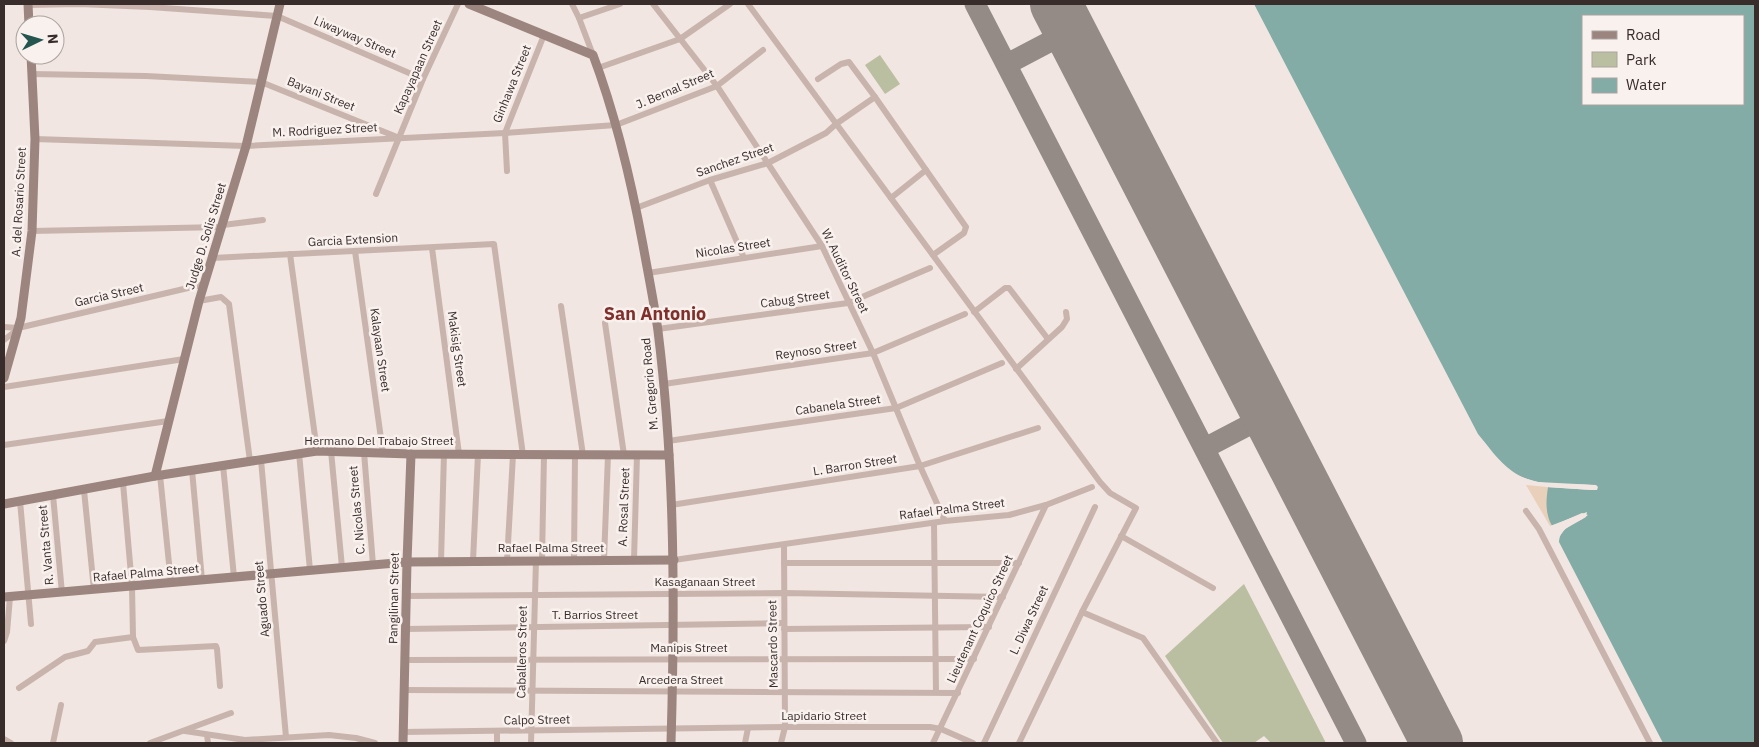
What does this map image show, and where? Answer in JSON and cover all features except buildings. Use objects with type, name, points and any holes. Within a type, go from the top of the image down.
[{"type":"street","name":"Liwayway Street","points":[[28,4],[150,7],[277,16],[424,78]]},
{"type":"street","name":"Judge D. Solis Street","points":[[158,476],[168,421],[184,359],[246,146],[280,4]]},
{"type":"street","name":"Kapayapaan Street","points":[[376,194],[424,78],[458,4]]},
{"type":"street","points":[[469,4],[593,55]]},
{"type":"street","name":"M. Gregorio Road","points":[[572,4],[598,68],[616,125],[636,208],[658,329],[669,455],[674,560],[671,743]]},
{"type":"street","points":[[579,18],[620,4]]},
{"type":"street","name":"W. Auditor Street","points":[[653,4],[717,86],[822,246],[873,353],[945,521]]},
{"type":"street","points":[[598,68],[680,39],[730,4]]},
{"type":"street","points":[[748,4],[1100,482],[1110,493],[1136,508],[1082,612],[1019,743]]},
{"type":"street","name":"Ginhawa Street","points":[[508,171],[505,133],[544,35]]},
{"type":"street","name":"J. Bernal Street","points":[[616,125],[717,86],[763,50]]},
{"type":"street","points":[[818,79],[841,64],[849,62],[966,227],[964,233],[933,255]]},
{"type":"street","name":"A. del Rosario Street","points":[[4,378],[18,328],[32,231],[35,138],[31,65]]},
{"type":"street","name":"Bayani Street","points":[[32,74],[146,76],[261,82],[399,138]]},
{"type":"street","name":"Sanchez Street","points":[[636,208],[710,180],[768,163],[826,133],[875,97]]},
{"type":"street","name":"M. Rodriguez Street","points":[[35,138],[246,146],[505,133],[616,125]]},
{"type":"street","points":[[891,198],[926,170]]},
{"type":"street","points":[[710,180],[744,258]]},
{"type":"street","points":[[32,231],[222,226],[263,220]]},
{"type":"street","name":"Garcia Extension","points":[[213,258],[494,244],[523,455]]},
{"type":"street","name":"Nicolas Street","points":[[648,273],[822,246]]},
{"type":"street","name":"Makisig Street","points":[[432,248],[460,454]]},
{"type":"street","name":"Kalayaan Street","points":[[355,251],[383,453]]},
{"type":"street","points":[[290,254],[317,451]]},
{"type":"street","name":"Cabug Street","points":[[658,329],[848,303],[930,268]]},
{"type":"street","name":"Garcia Street","points":[[4,327],[18,328],[205,284]]},
{"type":"street","points":[[974,312],[1005,288],[1009,288],[1048,339]]},
{"type":"street","points":[[200,301],[221,297],[229,304],[250,461]]},
{"type":"street","points":[[561,306],[579,455],[574,560]]},
{"type":"street","points":[[1016,369],[1065,324],[1067,319],[1066,312]]},
{"type":"street","name":"Reynoso Street","points":[[664,384],[873,353],[965,314]]},
{"type":"street","points":[[605,323],[624,455]]},
{"type":"street","name":"Garcia Street","points":[[4,340],[18,328]]},
{"type":"street","points":[[4,387],[184,359]]},
{"type":"street","name":"Cabanela Street","points":[[668,441],[896,408],[1002,363]]},
{"type":"street","points":[[4,445],[168,421]]},
{"type":"street","name":"L. Barron Street","points":[[672,505],[920,466],[1038,428]]},
{"type":"street","name":"Hermano Del Trabajo Street","points":[[4,504],[192,470],[317,451],[411,454],[669,455]]},
{"type":"street","points":[[331,451],[342,568]]},
{"type":"street","name":"C. Nicolas Street","points":[[364,452],[373,565]]},
{"type":"street","points":[[299,453],[310,570]]},
{"type":"street","name":"Pangilinan Street","points":[[403,743],[411,454]]},
{"type":"street","points":[[441,561],[444,454]]},
{"type":"street","points":[[473,561],[478,454]]},
{"type":"street","points":[[507,560],[512,454]]},
{"type":"street","name":"Caballeros Street","points":[[531,743],[534,595],[539,560],[544,455]]},
{"type":"street","points":[[604,560],[608,455]]},
{"type":"street","name":"A. Rosal Street","points":[[634,560],[637,455]]},
{"type":"street","name":"Aguado Street","points":[[261,460],[286,737]]},
{"type":"street","points":[[223,465],[234,577]]},
{"type":"street","points":[[192,470],[202,580]]},
{"type":"street","points":[[158,476],[171,583]]},
{"type":"street","points":[[123,483],[132,586],[133,636],[138,650],[216,646],[218,650],[220,686]]},
{"type":"street","name":"Rafael Palma Street","points":[[7,597],[407,562],[674,560],[945,521],[1009,515],[1046,505],[1092,487]]},
{"type":"street","points":[[84,490],[94,590]]},
{"type":"street","name":"R. Vanta Street","points":[[53,495],[62,593]]},
{"type":"street","points":[[20,501],[30,595],[31,624]]},
{"type":"street","name":"Lieutenant Coquico Street","points":[[933,743],[1046,505]]},
{"type":"street","name":"L. Diwa Street","points":[[984,743],[1095,507]]},
{"type":"street","points":[[1526,511],[1539,529],[1650,743]]},
{"type":"street","points":[[934,523],[936,692]]},
{"type":"street","points":[[1121,536],[1214,588]]},
{"type":"street","name":"Mascardo Street","points":[[782,743],[786,727],[784,544]]},
{"type":"street","points":[[784,563],[1019,563]]},
{"type":"street","name":"Kasaganaan Street","points":[[406,596],[784,593],[1003,597]]},
{"type":"street","points":[[4,641],[7,632],[7,597]]},
{"type":"street","points":[[1082,612],[1143,638],[1217,743]]},
{"type":"street","name":"T. Barrios Street","points":[[405,628],[534,626],[989,627]]},
{"type":"street","points":[[19,688],[65,656],[88,651],[95,642],[133,636]]},
{"type":"street","name":"Manipis Street","points":[[405,660],[974,659]]},
{"type":"street","name":"Arcedera Street","points":[[404,690],[958,693]]},
{"type":"street","points":[[53,743],[61,705]]},
{"type":"street","points":[[150,743],[231,712]]},
{"type":"street","name":"Lapidario Street","points":[[671,729],[930,727],[941,728],[973,743]]},
{"type":"street","points":[[745,743],[748,728]]},
{"type":"street","name":"Calpo Street","points":[[403,732],[671,729]]},
{"type":"street","points":[[185,731],[245,740],[329,735],[356,738],[375,743]]},
{"type":"street","points":[[497,731],[497,743]]},
{"type":"street","points":[[207,735],[208,743]]},
{"type":"street","points":[[4,739],[11,743]]},
{"type":"green space","points":[[880,55],[900,84],[885,94],[865,65]]},
{"type":"green space","points":[[1244,584],[1326,743],[1271,743],[1264,736],[1254,743],[1223,743],[1165,656]]},
{"type":"sand","points":[[1526,485],[1548,487],[1547,511],[1552,526],[1550,526]]},
{"type":"water","points":[[1254,4],[1755,4],[1755,743],[1663,743],[1559,542],[1562,532],[1588,515],[1582,513],[1552,526],[1548,516],[1548,487],[1597,490],[1596,485],[1553,484],[1531,480],[1512,471],[1494,454],[1478,434]]},
{"type":"pier","points":[[1521,477],[1538,482],[1596,485],[1598,487],[1597,490],[1592,490],[1545,487],[1523,481]]},
{"type":"pier","points":[[1587,512],[1586,517],[1565,529],[1559,537],[1559,542],[1557,536],[1563,527],[1585,515],[1553,528],[1550,526]]},
{"type":"taxiway","points":[[975,4],[1356,743]]},
{"type":"taxiway","points":[[1007,64],[1070,31]]},
{"type":"taxiway","points":[[1205,448],[1268,415]]},
{"type":"runway","points":[[1056,4],[1437,743]]},
{"type":"district","name":"San Antonio","points":[[655,314]]}]
